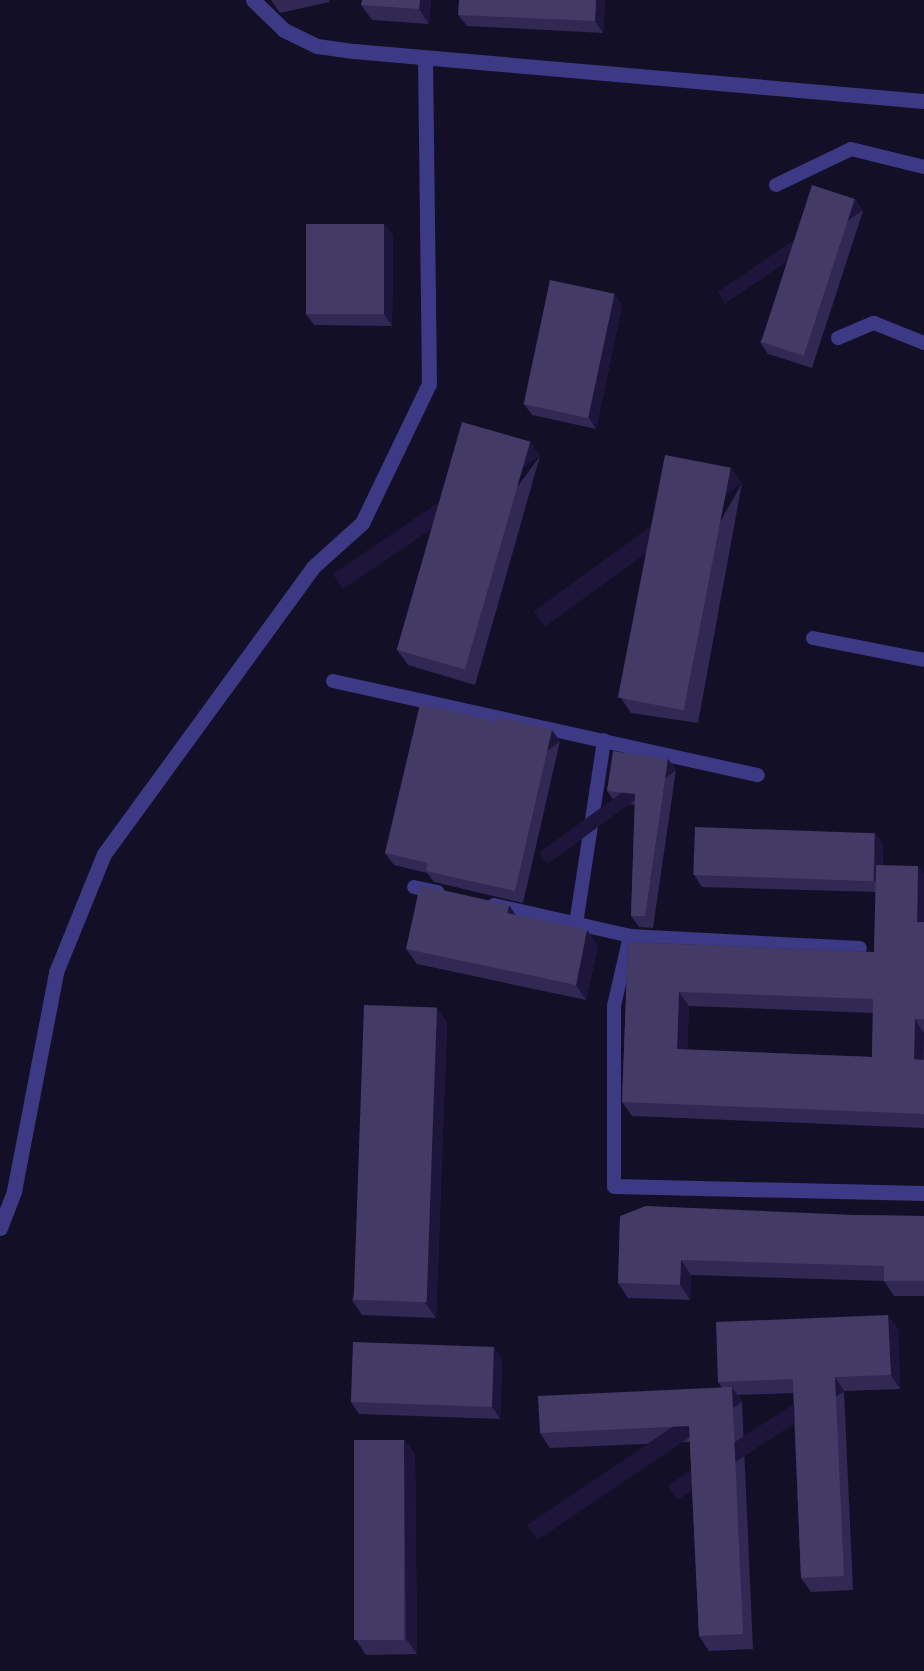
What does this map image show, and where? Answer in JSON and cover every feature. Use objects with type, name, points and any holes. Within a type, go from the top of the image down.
[{"type":"street","points":[[253,0],[284,30],[317,46],[425,58],[924,102]]},
{"type":"street","points":[[0,1228],[14,1191],[56,972],[104,854],[271,620],[313,567],[362,524],[429,384],[425,58]]},
{"type":"street","points":[[614,1186],[924,1193]]},
{"type":"lane","points":[[776,186],[851,148],[924,167]]},
{"type":"lane","points":[[837,338],[874,323],[924,343]]},
{"type":"lane","points":[[813,638],[924,660]]},
{"type":"lane","points":[[333,681],[758,775]]},
{"type":"lane","points":[[576,924],[604,741]]},
{"type":"lane","points":[[414,887],[449,895]]},
{"type":"lane","points":[[484,903],[630,936],[860,948]]},
{"type":"lane","points":[[614,1186],[614,1006],[630,936]]},
{"type":"building","points":[[362,0],[420,0],[419,9],[361,5]]},
{"type":"building","points":[[459,0],[596,0],[595,21],[458,15]]},
{"type":"building","points":[[812,185],[855,199],[804,356],[761,342]]},
{"type":"building","points":[[306,224],[384,224],[384,314],[306,314]]},
{"type":"building","points":[[550,280],[615,294],[588,418],[524,404]]},
{"type":"building","points":[[462,422],[530,442],[465,669],[397,650]]},
{"type":"building","points":[[665,455],[731,468],[684,710],[618,697]]},
{"type":"building","points":[[420,704],[497,722],[499,717],[552,730],[515,891],[426,871],[427,863],[385,853]]},
{"type":"building","points":[[613,751],[668,759],[645,916],[631,916],[635,794],[607,791]]},
{"type":"building","points":[[695,827],[875,833],[873,881],[693,875]]},
{"type":"building","points":[[876,865],[918,866],[917,922],[924,922],[924,1019],[915,1019],[914,1059],[924,1060],[924,1114],[622,1102],[628,942],[874,952]],"holes":[[[679,992],[873,999],[872,1057],[677,1049]]]},
{"type":"building","points":[[420,885],[509,905],[507,913],[587,930],[576,985],[406,949]]},
{"type":"building","points":[[364,1005],[437,1008],[427,1302],[354,1300]]},
{"type":"building","points":[[646,1206],[924,1216],[924,1281],[884,1281],[884,1266],[681,1260],[680,1285],[618,1283],[620,1216]]},
{"type":"building","points":[[888,1315],[891,1375],[835,1377],[844,1576],[801,1578],[793,1379],[718,1382],[716,1322]]},
{"type":"building","points":[[353,1342],[494,1347],[492,1407],[351,1402]]},
{"type":"building","points":[[732,1387],[743,1634],[699,1636],[689,1426],[540,1433],[538,1396]]},
{"type":"building","points":[[354,1440],[404,1440],[404,1640],[354,1640]]}]
